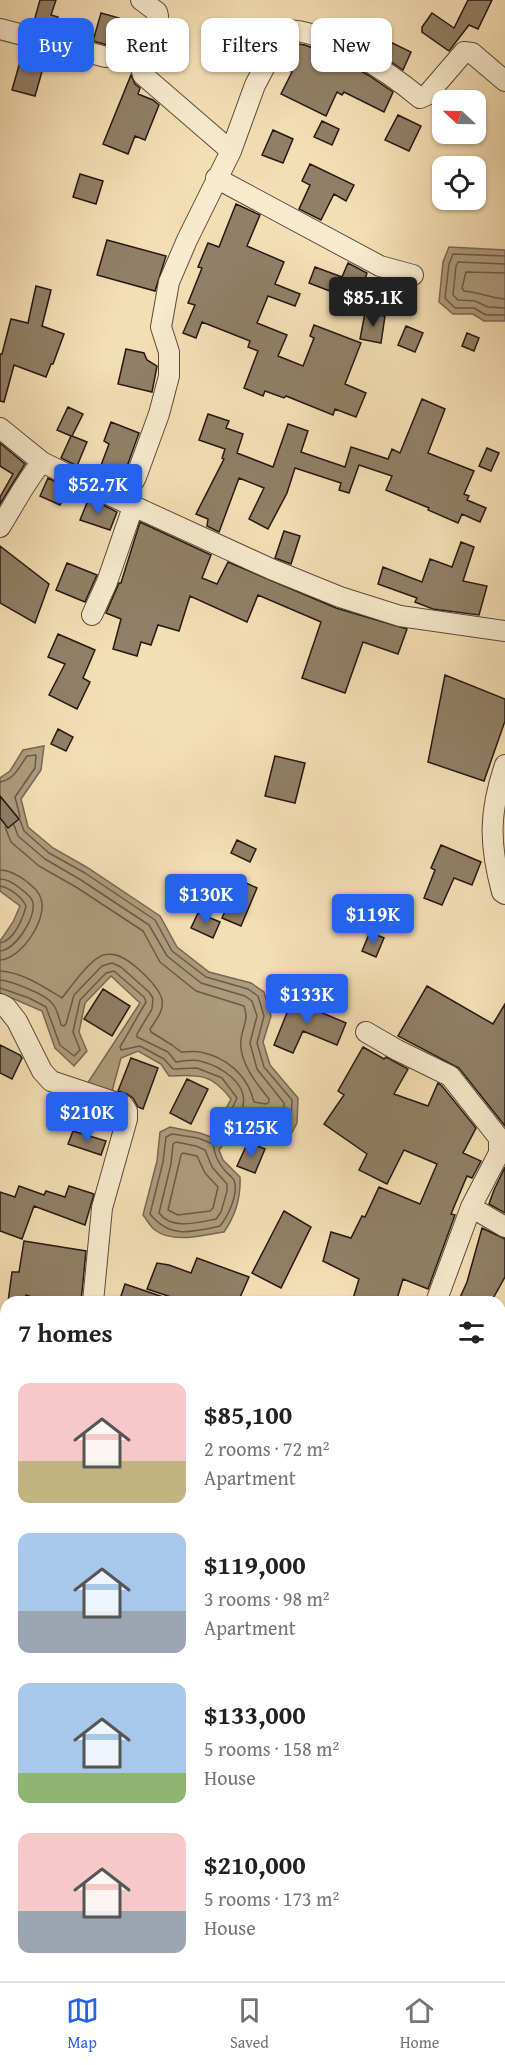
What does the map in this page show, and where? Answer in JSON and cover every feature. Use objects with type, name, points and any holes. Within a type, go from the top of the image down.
[{"type":"street","points":[[141,0],[157,12],[158,16],[141,67],[143,75],[231,151]]},
{"type":"street","points":[[0,29],[106,57]]},
{"type":"street","points":[[92,615],[107,582],[135,477],[159,414],[169,376],[169,352],[161,327],[169,282],[216,178],[231,151],[255,85],[284,30],[297,29],[351,53],[397,79],[420,98],[427,95],[464,52],[472,53],[505,81]]},
{"type":"street","points":[[216,178],[380,266],[413,275]]},
{"type":"street","points":[[0,428],[42,462],[271,569],[340,597],[400,616],[505,631]]},
{"type":"street","points":[[0,527],[28,478],[42,462]]},
{"type":"street","points":[[505,765],[496,793],[492,834],[494,861],[502,892],[505,894]]},
{"type":"street","points":[[0,1004],[6,1007],[17,1021],[42,1071],[51,1081],[123,1105],[127,1111],[127,1119],[102,1208],[94,1296]]},
{"type":"street","points":[[366,1032],[450,1076],[499,1138],[499,1153],[471,1207],[438,1296]]},
{"type":"street","points":[[471,1207],[505,1227]]},
{"type":"water","points":[[449,247],[505,250],[505,321],[484,321],[473,314],[453,314],[439,302],[443,262]]},
{"type":"water","points":[[44,746],[41,770],[21,799],[28,827],[53,848],[88,868],[160,916],[177,947],[209,972],[251,983],[264,992],[271,1016],[263,1042],[270,1065],[298,1098],[297,1123],[288,1140],[266,1126],[238,1125],[219,1150],[223,1160],[240,1177],[237,1206],[224,1232],[179,1238],[170,1237],[155,1230],[143,1215],[157,1161],[160,1132],[170,1127],[211,1137],[231,1099],[224,1091],[204,1077],[169,1076],[161,1064],[138,1051],[121,1058],[111,1095],[87,1084],[140,1003],[111,976],[85,1003],[79,1032],[87,1051],[74,1066],[55,1048],[42,1011],[0,993],[0,941],[13,922],[20,906],[0,891],[0,778],[10,771],[23,750]]},
{"type":"building","points":[[40,0],[56,0],[51,15],[58,18],[35,18]]},
{"type":"building","points":[[468,0],[492,0],[478,29],[469,25],[449,51],[422,32],[422,27],[432,13],[454,28]]},
{"type":"building","points":[[101,13],[119,18],[106,18],[106,45],[94,41]]},
{"type":"building","points":[[392,43],[411,52],[403,70],[392,63]]},
{"type":"building","points":[[299,44],[311,47],[311,72],[362,72],[393,92],[384,112],[344,92],[342,95],[337,92],[326,116],[281,94],[292,72],[299,72]]},
{"type":"building","points":[[18,69],[18,72],[42,72],[35,96],[12,90]]},
{"type":"building","points":[[131,75],[135,84],[140,88],[138,94],[159,105],[145,140],[135,136],[128,154],[103,144]]},
{"type":"building","points":[[398,115],[421,126],[409,151],[385,140]]},
{"type":"building","points":[[322,121],[339,129],[332,145],[314,137]]},
{"type":"building","points":[[273,130],[293,139],[283,163],[262,155]]},
{"type":"building","points":[[310,164],[354,185],[346,201],[334,194],[321,220],[299,209],[310,185],[302,181]]},
{"type":"building","points":[[80,174],[103,181],[96,204],[73,197]]},
{"type":"building","points":[[236,204],[260,215],[247,246],[284,262],[275,284],[300,294],[295,306],[268,296],[257,323],[287,335],[278,356],[303,366],[314,338],[310,336],[314,325],[361,343],[345,384],[366,393],[356,417],[335,409],[333,415],[286,396],[284,398],[265,391],[263,396],[244,388],[258,351],[248,347],[250,341],[202,322],[196,338],[183,333],[195,305],[188,303],[202,268],[198,267],[208,243],[219,247]]},
{"type":"building","points":[[107,240],[166,256],[155,291],[97,275]]},
{"type":"building","points":[[348,263],[367,273],[354,309],[333,300],[335,293],[309,283],[315,267],[342,277]]},
{"type":"building","points":[[393,282],[410,287],[407,295],[390,288]]},
{"type":"building","points":[[36,286],[51,290],[42,326],[64,334],[46,377],[14,365],[4,402],[0,401],[0,354],[2,354],[11,319],[28,323]]},
{"type":"building","points":[[365,313],[385,316],[381,343],[360,339]]},
{"type":"building","points":[[406,326],[423,333],[415,352],[398,345]]},
{"type":"building","points":[[467,333],[479,338],[474,351],[462,346]]},
{"type":"building","points":[[126,349],[144,353],[147,360],[157,366],[152,392],[118,384]]},
{"type":"building","points":[[422,399],[445,409],[428,453],[474,471],[464,494],[469,496],[467,500],[486,508],[480,522],[462,514],[458,523],[428,510],[429,508],[386,490],[392,476],[359,465],[349,493],[339,490],[341,483],[295,468],[287,493],[268,529],[249,519],[264,488],[239,478],[219,532],[207,526],[208,519],[196,514],[224,459],[222,458],[225,449],[199,440],[208,414],[229,421],[226,428],[243,434],[237,453],[273,467],[288,424],[308,431],[301,452],[345,467],[351,447],[388,459],[392,449],[400,453]]},
{"type":"building","points":[[68,407],[83,414],[72,436],[87,442],[77,466],[61,458],[71,436],[57,430]]},
{"type":"building","points":[[111,422],[139,433],[118,486],[97,476],[109,444],[104,441]]},
{"type":"building","points":[[0,443],[25,464],[0,504],[0,497],[13,474],[0,466]]},
{"type":"building","points":[[487,448],[499,453],[491,471],[479,466]]},
{"type":"building","points":[[48,478],[68,488],[60,505],[40,496]]},
{"type":"building","points":[[89,498],[117,512],[110,530],[80,520]]},
{"type":"building","points":[[140,522],[211,555],[202,578],[217,584],[228,562],[336,608],[407,629],[398,654],[363,642],[345,693],[302,678],[321,622],[258,595],[247,622],[190,596],[179,631],[158,625],[151,645],[141,642],[137,656],[113,649],[121,619],[106,613],[121,583]]},
{"type":"building","points":[[284,531],[300,536],[291,564],[275,558]]},
{"type":"building","points":[[461,542],[474,547],[463,581],[487,586],[479,615],[433,609],[415,602],[417,598],[378,584],[383,567],[422,582],[430,559],[452,567]]},
{"type":"building","points":[[0,546],[49,584],[35,623],[0,603]]},
{"type":"building","points":[[67,563],[97,575],[85,602],[56,590]]},
{"type":"building","points":[[58,634],[95,650],[83,678],[90,682],[77,709],[49,695],[65,664],[48,657]]},
{"type":"building","points":[[445,675],[505,699],[505,721],[484,781],[428,762]]},
{"type":"building","points":[[58,729],[73,737],[66,751],[51,744]]},
{"type":"building","points":[[275,756],[305,763],[295,803],[265,796]]},
{"type":"building","points":[[0,796],[19,819],[8,828],[0,818]]},
{"type":"building","points":[[237,840],[256,849],[250,862],[231,853]]},
{"type":"building","points":[[441,845],[481,862],[472,885],[454,878],[442,905],[424,898],[435,870],[431,868]]},
{"type":"building","points":[[233,877],[257,888],[241,926],[222,918],[233,893],[227,891]]},
{"type":"building","points":[[198,913],[220,922],[213,938],[191,928]]},
{"type":"building","points":[[370,932],[384,938],[376,957],[362,951]]},
{"type":"building","points":[[427,986],[493,1024],[505,1004],[505,1126],[459,1068],[398,1036]]},
{"type":"building","points":[[103,989],[130,1006],[112,1036],[84,1019]]},
{"type":"building","points":[[295,993],[314,1001],[311,1008],[346,1023],[337,1045],[303,1031],[293,1053],[274,1045]]},
{"type":"building","points":[[0,1045],[22,1058],[12,1079],[0,1073]]},
{"type":"building","points":[[363,1047],[408,1069],[394,1094],[428,1106],[438,1083],[476,1128],[463,1153],[481,1161],[472,1178],[467,1176],[451,1214],[455,1215],[428,1289],[403,1279],[398,1296],[354,1296],[359,1279],[323,1261],[331,1232],[351,1238],[362,1216],[365,1217],[379,1187],[420,1204],[437,1164],[404,1150],[387,1184],[359,1170],[367,1154],[324,1124],[344,1095],[338,1091]]},
{"type":"building","points":[[131,1058],[158,1068],[143,1109],[138,1107],[133,1098],[118,1091]]},
{"type":"building","points":[[187,1079],[208,1089],[191,1124],[170,1113]]},
{"type":"building","points":[[73,1131],[106,1141],[101,1155],[68,1144]]},
{"type":"building","points":[[248,1142],[265,1149],[255,1173],[237,1166]]},
{"type":"building","points":[[505,1167],[505,1213],[489,1204]]},
{"type":"building","points":[[19,1186],[44,1195],[46,1191],[65,1197],[69,1186],[94,1194],[85,1225],[34,1206],[22,1239],[0,1231],[0,1192],[15,1197]]},
{"type":"building","points":[[284,1211],[311,1227],[281,1288],[252,1273]]},
{"type":"building","points":[[482,1228],[505,1239],[505,1277],[494,1296],[461,1296],[467,1282]]},
{"type":"building","points":[[24,1241],[86,1251],[82,1296],[9,1296],[12,1272],[19,1272]]},
{"type":"building","points":[[197,1258],[249,1277],[241,1296],[168,1296],[147,1289],[157,1263],[191,1273]]},
{"type":"building","points":[[125,1284],[160,1296],[121,1296]]}]
